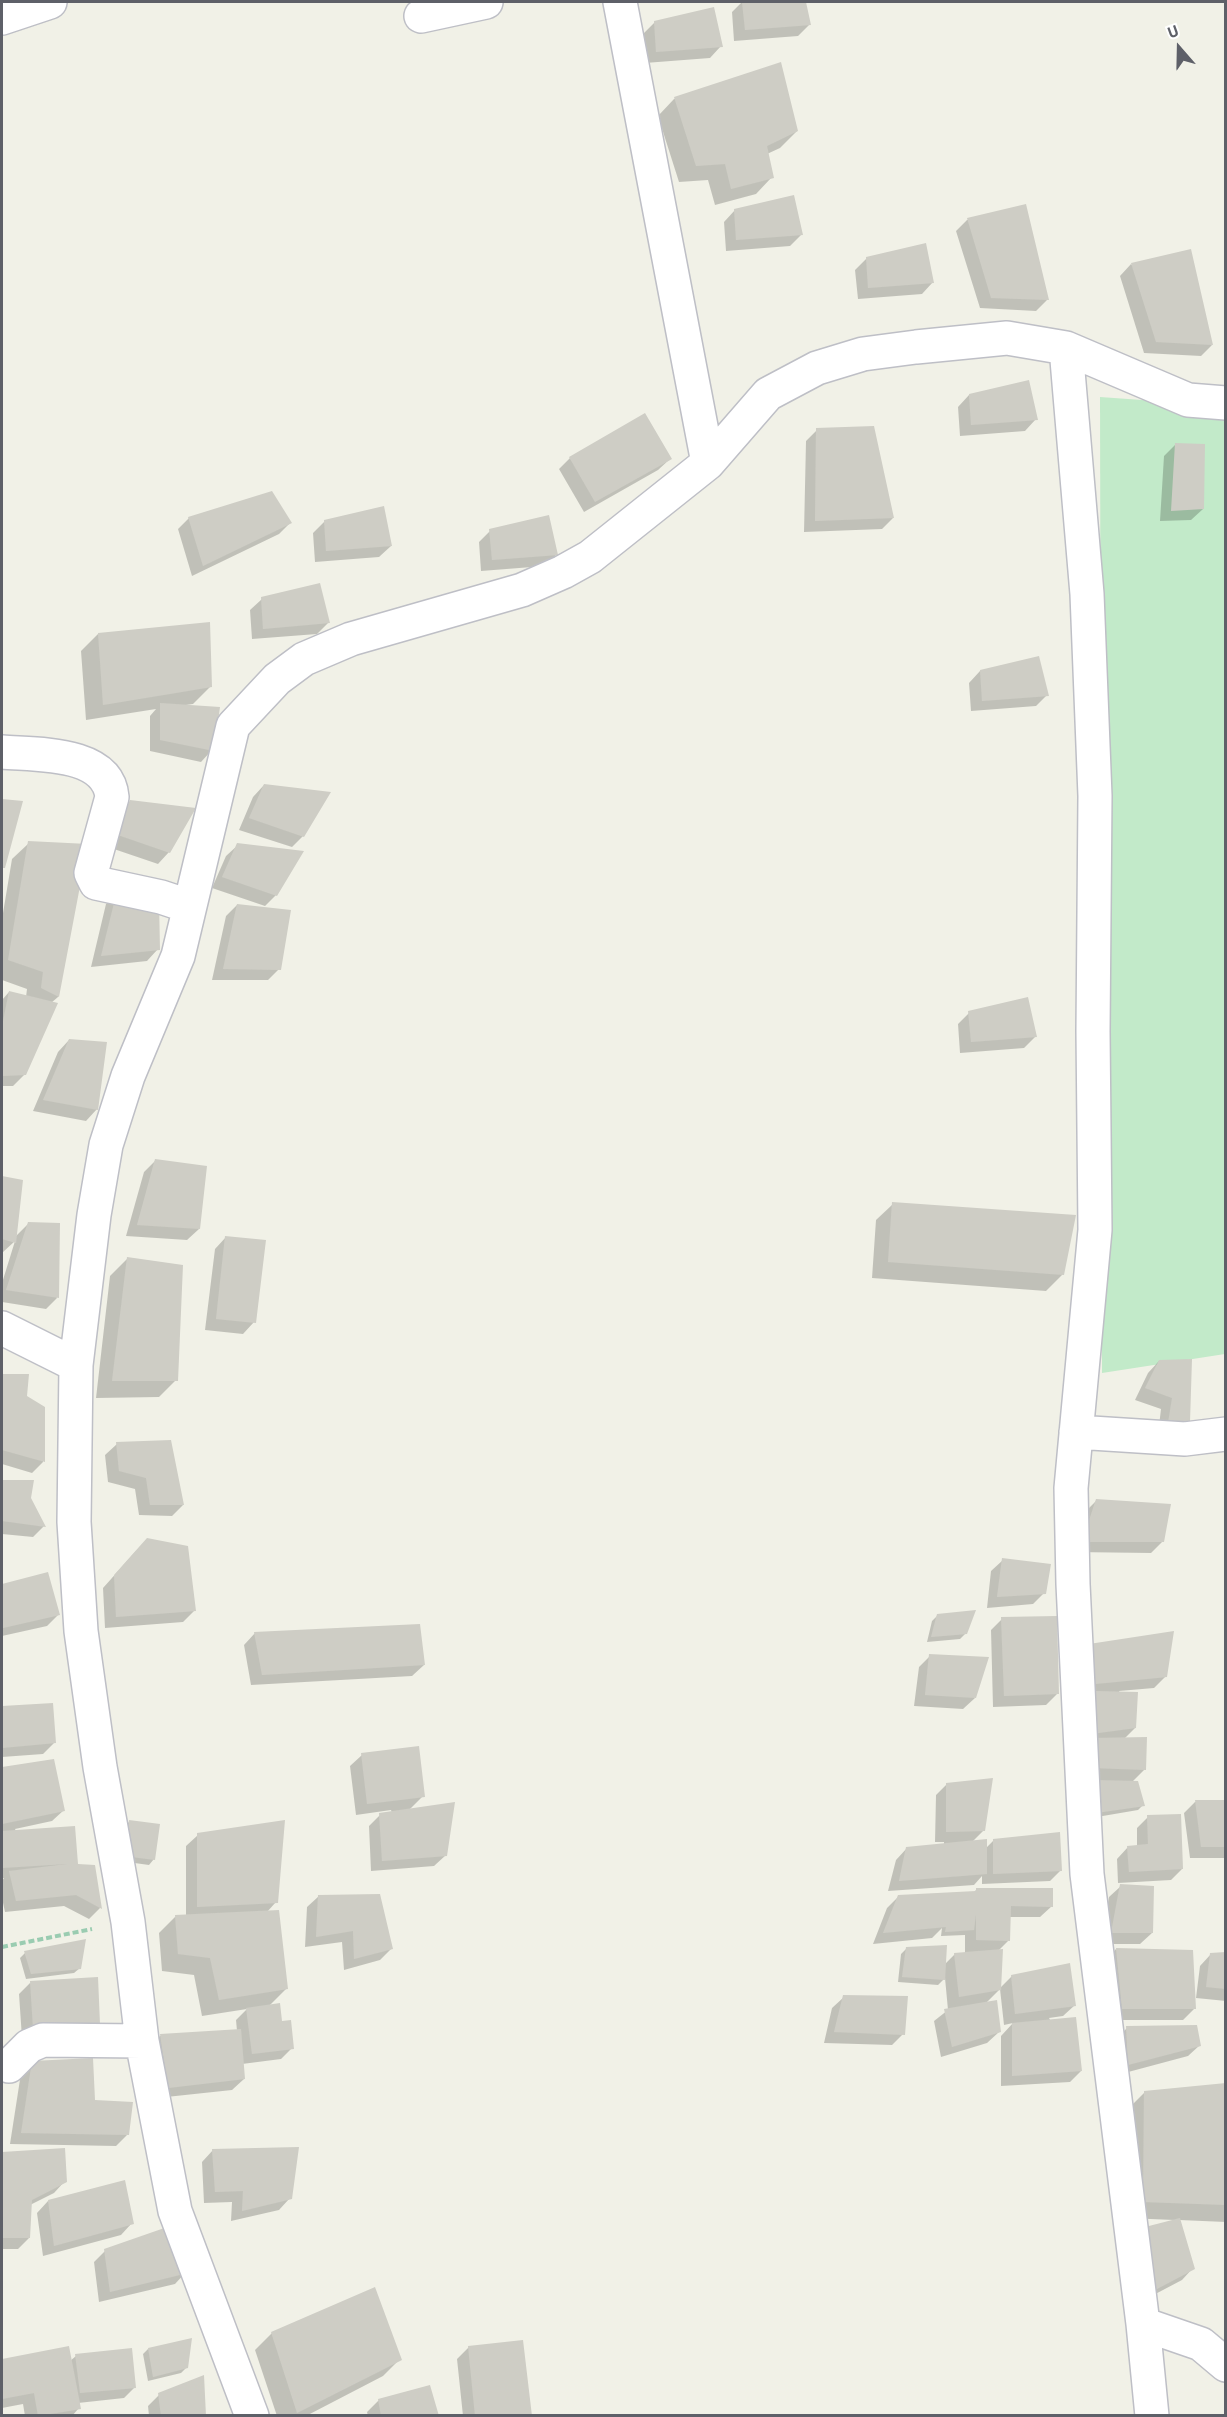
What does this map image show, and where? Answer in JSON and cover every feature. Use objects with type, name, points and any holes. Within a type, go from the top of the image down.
[{"type":"street","points":[[2,18],[50,2]]},
{"type":"street","points":[[421,15],[486,2]]},
{"type":"street","points":[[620,2],[708,463]]},
{"type":"street","points":[[252,2415],[175,2211],[142,2041],[128,1922],[100,1767],[81,1631],[74,1521],[76,1365],[94,1215],[106,1145],[128,1076],[178,956],[188,906],[233,726],[277,679],[304,659],[351,639],[522,590],[563,572],[624,531],[708,463],[768,394],[817,369],[863,354],[1007,338],[1066,348],[1188,400],[1226,404]]},
{"type":"street","points":[[1066,348],[1087,594],[1095,796],[1093,1031],[1095,1230],[1071,1488],[1073,1584],[1087,1874],[1143,2324],[1152,2415]]},
{"type":"street","points":[[2,752],[66,758],[100,770],[111,787],[112,797],[91,873],[93,879],[96,883],[112,888],[161,897],[188,906]]},
{"type":"street","points":[[2,1328],[76,1365]]},
{"type":"street","points":[[1076,1432],[1185,1439],[1226,1434]]},
{"type":"street","points":[[9,2066],[29,2046],[43,2040],[142,2041]]},
{"type":"street","points":[[1143,2324],[1201,2344],[1226,2365]]},
{"type":"path","points":[[2,1947],[128,1922]]},
{"type":"green space","points":[[1100,397],[1226,406],[1225,1354],[1102,1373]]},
{"type":"building","points":[[742,2],[806,2],[811,25],[745,30]]},
{"type":"building","points":[[714,7],[723,47],[656,52],[654,21]]},
{"type":"building","points":[[781,62],[798,131],[767,146],[774,178],[731,189],[725,164],[696,166],[674,97]]},
{"type":"building","points":[[794,195],[803,235],[736,240],[734,209]]},
{"type":"building","points":[[1026,204],[1049,300],[991,298],[967,218]]},
{"type":"building","points":[[926,243],[934,283],[868,288],[866,257]]},
{"type":"building","points":[[1191,249],[1213,345],[1156,342],[1131,263]]},
{"type":"building","points":[[1029,380],[1038,420],[971,425],[969,394]]},
{"type":"building","points":[[645,413],[672,459],[595,502],[569,457]]},
{"type":"building","points":[[874,426],[894,518],[815,521],[816,428]]},
{"type":"building","points":[[1175,443],[1205,444],[1204,509],[1171,511]]},
{"type":"building","points":[[272,491],[292,523],[203,566],[188,517]]},
{"type":"building","points":[[384,506],[392,546],[326,551],[324,520]]},
{"type":"building","points":[[549,515],[558,555],[492,560],[489,529]]},
{"type":"building","points":[[320,583],[330,623],[263,629],[261,597]]},
{"type":"building","points":[[210,622],[212,687],[103,705],[98,633]]},
{"type":"building","points":[[1039,656],[1049,696],[982,701],[980,670]]},
{"type":"building","points":[[160,703],[220,707],[214,751],[160,740]]},
{"type":"building","points":[[264,784],[331,792],[304,837],[249,818]]},
{"type":"building","points":[[2,799],[23,801],[5,868],[2,868]]},
{"type":"building","points":[[130,800],[196,808],[170,853],[115,834]]},
{"type":"building","points":[[28,841],[88,844],[59,997],[41,988],[43,972],[8,960]]},
{"type":"building","points":[[237,843],[304,851],[277,896],[222,877]]},
{"type":"building","points":[[117,891],[159,900],[160,950],[101,956]]},
{"type":"building","points":[[237,904],[291,910],[281,970],[223,969]]},
{"type":"building","points":[[9,991],[58,1003],[26,1075],[2,1076],[2,1026]]},
{"type":"building","points":[[1028,997],[1037,1037],[971,1042],[968,1011]]},
{"type":"building","points":[[69,1039],[107,1042],[98,1110],[43,1100]]},
{"type":"building","points":[[155,1159],[207,1166],[200,1229],[137,1225]]},
{"type":"building","points":[[2,1176],[23,1180],[16,1243],[2,1239]]},
{"type":"building","points":[[892,1202],[1076,1215],[1064,1275],[888,1262]]},
{"type":"building","points":[[28,1222],[60,1223],[59,1298],[6,1290]]},
{"type":"building","points":[[225,1236],[266,1240],[256,1323],[216,1319]]},
{"type":"building","points":[[127,1257],[183,1265],[178,1381],[112,1381]]},
{"type":"building","points":[[1192,1359],[1190,1422],[1168,1423],[1172,1398],[1145,1388],[1159,1360]]},
{"type":"building","points":[[2,1374],[29,1374],[27,1396],[45,1407],[45,1462],[2,1450]]},
{"type":"building","points":[[171,1440],[184,1505],[150,1505],[146,1478],[119,1471],[116,1442]]},
{"type":"building","points":[[2,1480],[34,1480],[31,1498],[46,1527],[2,1521]]},
{"type":"building","points":[[1096,1499],[1171,1504],[1164,1542],[1082,1542]]},
{"type":"building","points":[[147,1538],[188,1546],[196,1611],[116,1617],[114,1575]]},
{"type":"building","points":[[1002,1558],[1051,1564],[1046,1594],[997,1597]]},
{"type":"building","points":[[48,1572],[60,1615],[3,1628],[2,1584]]},
{"type":"building","points":[[976,1610],[967,1634],[931,1637],[937,1614]]},
{"type":"building","points":[[1057,1616],[1059,1694],[1004,1696],[1001,1617]]},
{"type":"building","points":[[420,1624],[425,1665],[262,1675],[254,1632]]},
{"type":"building","points":[[1174,1631],[1167,1677],[1085,1685],[1089,1644]]},
{"type":"building","points":[[929,1654],[989,1657],[976,1698],[925,1695]]},
{"type":"building","points":[[1094,1691],[1138,1692],[1136,1728],[1091,1734]]},
{"type":"building","points":[[53,1703],[56,1743],[2,1748],[2,1706]]},
{"type":"building","points":[[1147,1737],[1146,1770],[1092,1768],[1094,1738]]},
{"type":"building","points":[[419,1746],[425,1797],[367,1804],[361,1753]]},
{"type":"building","points":[[54,1759],[65,1811],[2,1824],[2,1767]]},
{"type":"building","points":[[993,1778],[985,1831],[946,1832],[946,1783]]},
{"type":"building","points":[[1092,1780],[1138,1781],[1145,1806],[1096,1813]]},
{"type":"building","points":[[1195,1800],[1226,1800],[1226,1847],[1201,1847]]},
{"type":"building","points":[[455,1802],[447,1856],[382,1861],[379,1813]]},
{"type":"building","points":[[1181,1814],[1183,1869],[1129,1872],[1127,1846],[1148,1844],[1147,1815]]},
{"type":"building","points":[[129,1820],[160,1824],[155,1860],[124,1856]]},
{"type":"building","points":[[285,1820],[278,1903],[197,1907],[197,1833]]},
{"type":"building","points":[[75,1826],[78,1864],[95,1865],[102,1909],[76,1895],[16,1901],[9,1871],[67,1864],[2,1868],[2,1831]]},
{"type":"building","points":[[1060,1832],[1062,1871],[993,1874],[993,1839]]},
{"type":"building","points":[[987,1839],[987,1874],[899,1881],[906,1847]]},
{"type":"building","points":[[1120,1884],[1154,1886],[1153,1933],[1111,1933]]},
{"type":"building","points":[[976,1888],[1053,1888],[1053,1907],[1011,1906],[1010,1941],[976,1940],[976,1914],[974,1930],[945,1932],[946,1927],[883,1933],[898,1895],[976,1891]]},
{"type":"building","points":[[380,1894],[393,1949],[354,1959],[353,1931],[316,1937],[318,1895]]},
{"type":"building","points":[[279,1910],[288,1989],[219,2000],[210,1958],[178,1954],[175,1915]]},
{"type":"building","points":[[86,1939],[81,1969],[31,1974],[24,1951]]},
{"type":"building","points":[[947,1945],[945,1980],[902,1977],[906,1947]]},
{"type":"building","points":[[1116,1948],[1193,1950],[1196,2009],[1122,2009]]},
{"type":"building","points":[[1003,1949],[1001,1990],[959,1997],[954,1953]]},
{"type":"building","points":[[1226,1952],[1226,1989],[1206,1987],[1210,1953]]},
{"type":"building","points":[[1070,1963],[1076,2006],[1015,2014],[1011,1975]]},
{"type":"building","points":[[98,1977],[100,2024],[33,2028],[30,1981]]},
{"type":"building","points":[[843,1995],[908,1996],[905,2035],[834,2032]]},
{"type":"building","points":[[997,2000],[1001,2032],[952,2047],[944,2009]]},
{"type":"building","points":[[280,2003],[282,2021],[291,2020],[294,2049],[252,2054],[246,2008]]},
{"type":"building","points":[[1076,2017],[1082,2071],[1012,2076],[1012,2023]]},
{"type":"building","points":[[1197,2025],[1201,2046],[1128,2065],[1126,2026]]},
{"type":"building","points":[[241,2029],[245,2079],[168,2088],[160,2034]]},
{"type":"building","points":[[93,2058],[95,2100],[133,2102],[129,2135],[21,2133],[32,2061]]},
{"type":"building","points":[[1226,2083],[1226,2205],[1143,2202],[1144,2091]]},
{"type":"building","points":[[299,2147],[292,2199],[242,2211],[243,2191],[215,2192],[212,2149]]},
{"type":"building","points":[[65,2148],[67,2182],[32,2200],[30,2238],[2,2238],[2,2152]]},
{"type":"building","points":[[125,2180],[134,2224],[54,2246],[48,2200]]},
{"type":"building","points":[[1180,2218],[1195,2269],[1155,2290],[1145,2227]]},
{"type":"building","points":[[173,2225],[188,2273],[110,2292],[104,2249]]},
{"type":"building","points":[[375,2287],[402,2360],[297,2413],[271,2332]]},
{"type":"building","points":[[192,2338],[188,2368],[153,2377],[148,2348]]},
{"type":"building","points":[[523,2340],[532,2416],[475,2416],[468,2346]]},
{"type":"building","points":[[69,2346],[81,2409],[38,2416],[34,2393],[2,2399],[2,2359]]},
{"type":"building","points":[[132,2348],[136,2388],[80,2393],[75,2354]]},
{"type":"building","points":[[204,2375],[206,2416],[161,2416],[158,2393]]},
{"type":"building","points":[[430,2385],[439,2416],[381,2416],[378,2399]]}]
